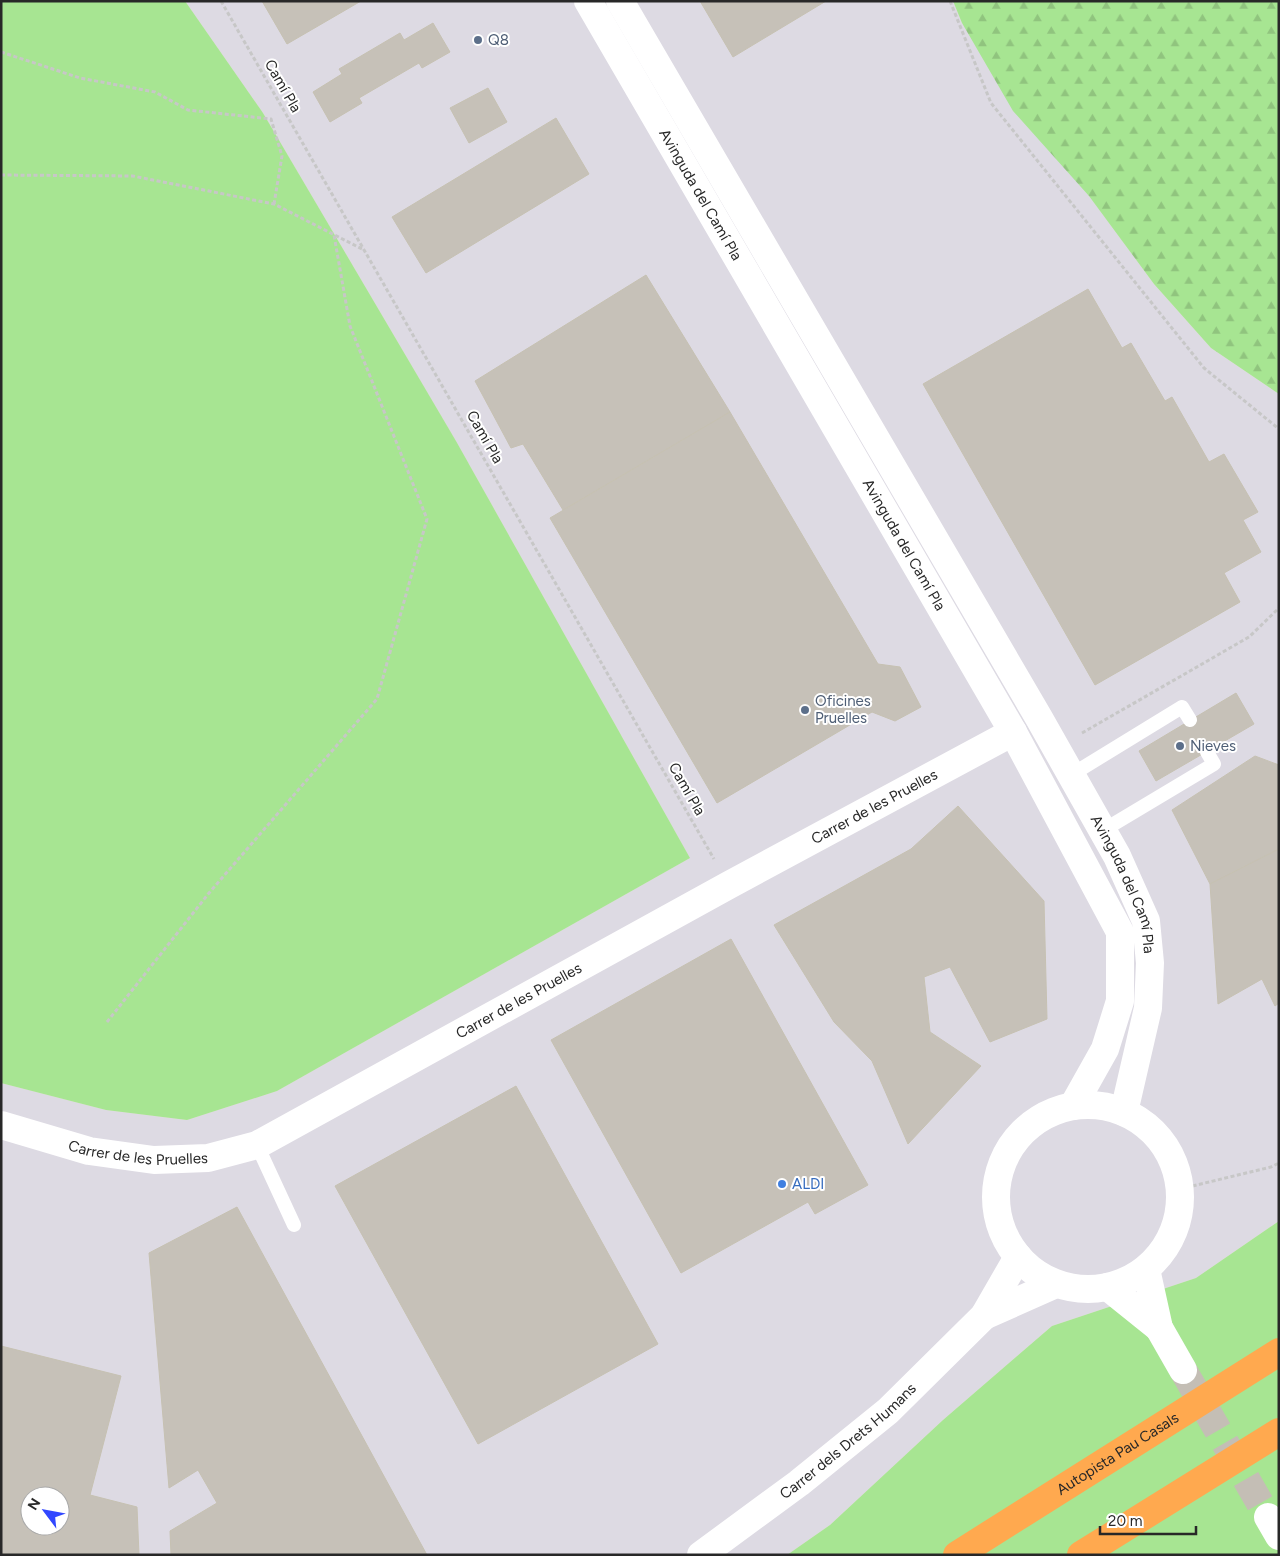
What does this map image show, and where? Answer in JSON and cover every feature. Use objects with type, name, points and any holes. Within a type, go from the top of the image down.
[{"type":"highway","name":"Autopista Pau Casals","points":[[957,1555],[1279,1352]]},
{"type":"highway","points":[[1081,1555],[1279,1432]]},
{"type":"street","name":"Avinguda del Camí Pla","points":[[588,1],[1012,732],[1120,932],[1120,1001],[1105,1049],[1073,1106]]},
{"type":"street","name":"Avinguda del Camí Pla","points":[[620,1],[1056,748],[1117,856],[1146,921],[1149,954],[1148,1008],[1124,1112]]},
{"type":"street","name":"Carrer de les Pruelles","points":[[1,1125],[89,1151],[154,1160],[208,1158],[257,1145],[729,885],[1012,732]]},
{"type":"street","points":[[1100,1105],[1124,1112],[1143,1123],[1159,1138],[1175,1166],[1180,1189],[1179,1214],[1168,1242],[1159,1256],[1146,1269],[1128,1280],[1108,1288],[1073,1289],[1056,1284],[1035,1274],[1018,1257],[1007,1242],[999,1223],[996,1204],[1000,1168],[1008,1152],[1028,1128],[1049,1114],[1073,1106],[1100,1105]]},
{"type":"street","name":"Carrer dels Drets Humans","points":[[701,1555],[800,1483],[888,1411],[984,1316],[1018,1257]]},
{"type":"street","points":[[1146,1269],[1160,1328],[1183,1370]]},
{"type":"street","name":"Carrer dels Drets Humans","points":[[984,1316],[1056,1284]]},
{"type":"street","points":[[1108,1288],[1160,1328]]},
{"type":"lane","points":[[1070,775],[1182,707],[1190,720]]},
{"type":"lane","points":[[1102,831],[1214,764],[1207,752]]},
{"type":"lane","points":[[257,1145],[294,1224]]},
{"type":"path","name":"Camí Pla","points":[[221,1],[729,885]]},
{"type":"path","points":[[950,1],[991,103],[1204,368],[1279,428]]},
{"type":"path","points":[[1,52],[80,78],[155,92],[188,110],[271,119],[282,156],[274,204]]},
{"type":"path","points":[[1,175],[133,176],[274,204],[365,250]]},
{"type":"path","points":[[107,1022],[209,893],[377,699],[427,519],[350,326],[334,235]]},
{"type":"path","points":[[1056,748],[1249,637],[1279,608]]},
{"type":"path","points":[[1180,1189],[1271,1168],[1279,1163]]},
{"type":"shaded area","points":[[185,1],[953,1],[962,23],[1154,284],[1211,348],[1279,394],[1279,1221],[1196,1278],[1052,1326],[943,1420],[830,1525],[787,1555],[1,1555],[1,1083],[106,1110],[187,1120],[277,1091],[690,858],[456,441],[263,113]]},
{"type":"green space","points":[[1,1],[185,1],[263,113],[456,441],[690,858],[277,1091],[187,1120],[106,1110],[1,1083]]},
{"type":"green space","points":[[953,1],[1279,1],[1279,394],[1211,348],[1154,284],[1089,196],[1013,111],[962,23]]},
{"type":"green space","points":[[1279,1221],[1279,1555],[787,1555],[830,1525],[943,1420],[1052,1326],[1196,1278]]},
{"type":"building","points":[[262,1],[361,1],[287,44]]},
{"type":"building","points":[[700,1],[826,1],[733,57]]},
{"type":"building","points":[[433,23],[450,52],[422,68],[419,63],[359,98],[362,103],[330,122],[313,92],[342,74],[339,69],[400,33],[404,40]]},
{"type":"building","points":[[488,88],[507,122],[469,143],[450,108]]},
{"type":"building","points":[[556,118],[589,174],[426,273],[392,217]]},
{"type":"building","points":[[646,275],[730,412],[563,510],[523,444],[511,448],[475,381]]},
{"type":"building","points":[[1088,289],[1122,348],[1131,343],[1165,401],[1172,397],[1209,462],[1224,454],[1258,512],[1243,520],[1261,552],[1224,573],[1240,602],[1095,685],[923,384]]},
{"type":"building","points":[[730,412],[878,664],[900,667],[921,707],[895,721],[872,712],[717,803],[550,518]]},
{"type":"building","points":[[1236,693],[1254,724],[1156,781],[1139,751]]},
{"type":"building","points":[[1255,756],[1279,765],[1279,849],[1210,884],[1172,810]]},
{"type":"building","points":[[958,806],[1044,901],[1047,1019],[990,1042],[950,967],[924,977],[930,1032],[981,1066],[908,1144],[872,1061],[834,1022],[774,925],[911,849]]},
{"type":"building","points":[[1279,849],[1279,1003],[1275,1006],[1262,979],[1218,1004],[1210,884]]},
{"type":"building","points":[[731,939],[868,1185],[815,1214],[808,1202],[681,1273],[551,1040]]},
{"type":"building","points":[[516,1086],[658,1344],[478,1444],[335,1186]]},
{"type":"building","points":[[237,1207],[427,1555],[171,1555],[170,1531],[217,1503],[198,1470],[169,1488],[149,1253]]},
{"type":"building","points":[[1,1346],[121,1376],[90,1495],[137,1507],[139,1555],[1,1555]]},
{"type":"tunnel","points":[[1183,1370],[1268,1517]]},
{"type":"place","name":"Q8","points":[[478,40]]},
{"type":"place","name":"Oficines Pruelles","points":[[805,710]]},
{"type":"place","name":"Nieves","points":[[1180,746]]},
{"type":"place","name":"ALDI","points":[[782,1184]]}]
